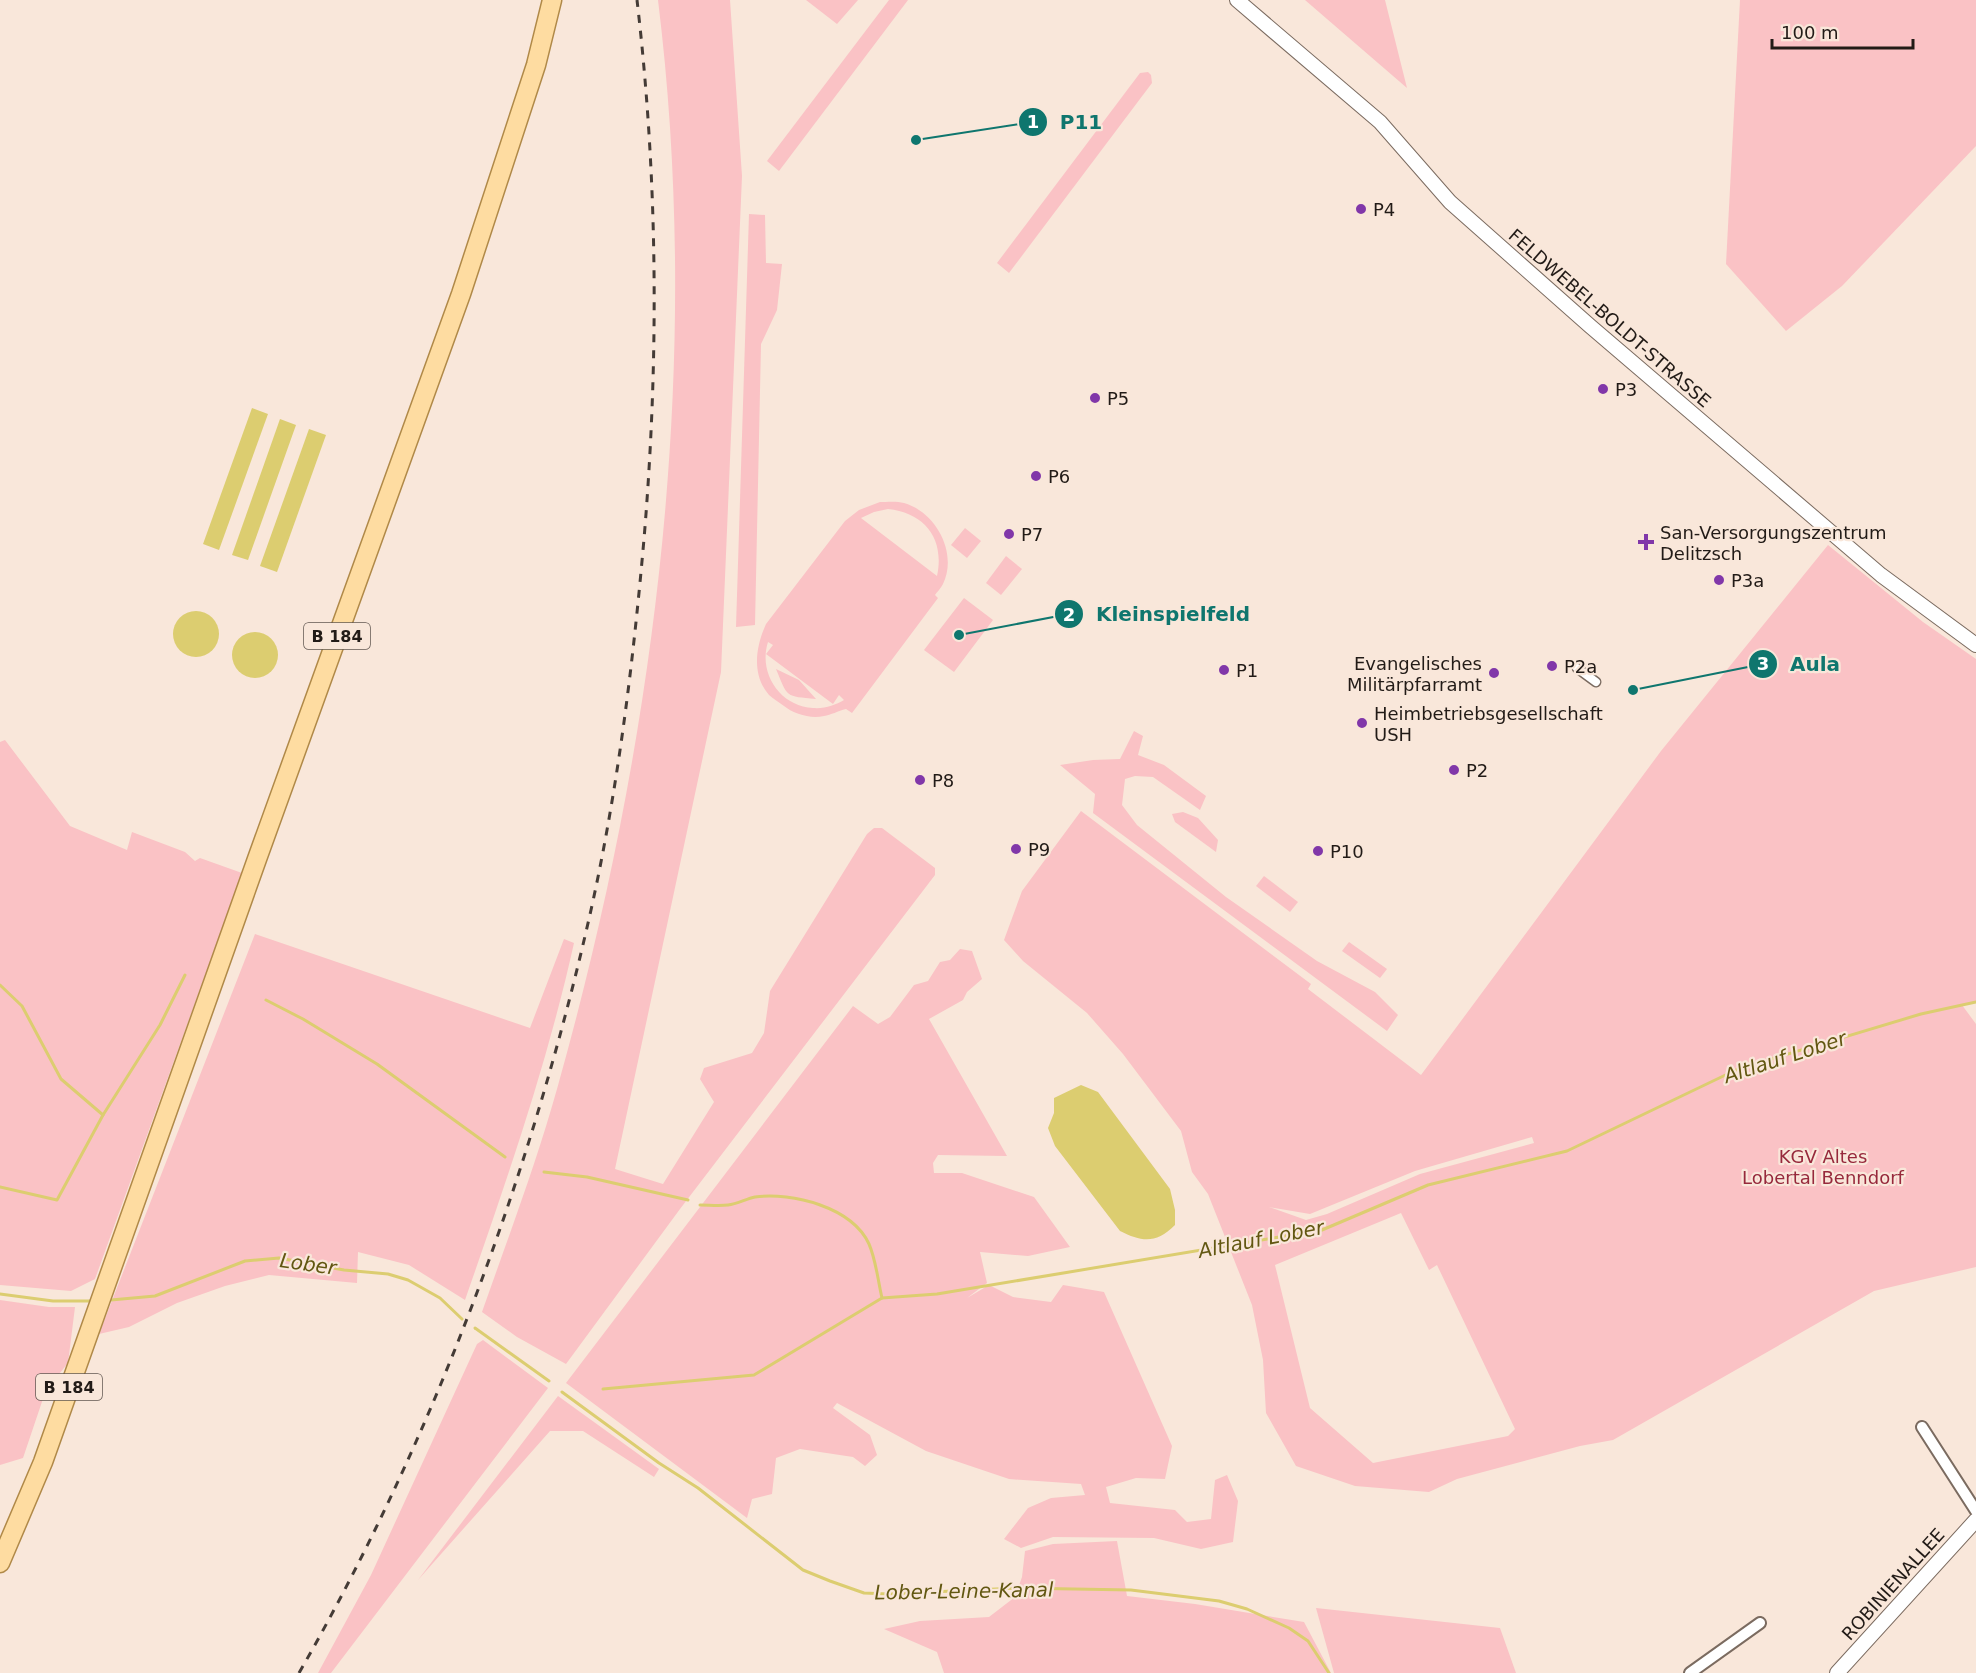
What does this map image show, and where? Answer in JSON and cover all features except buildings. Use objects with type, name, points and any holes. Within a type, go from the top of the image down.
[{"type":"main road","name":"B 184","points":[[0,1563],[43,1462],[461,294],[536,66],[552,0]]},
{"type":"street","name":"FELDWEBEL-BOLDT-STRASSE","points":[[1237,0],[1380,122],[1450,202],[1590,326],[1881,575],[1976,645]]},
{"type":"street","points":[[1577,668],[1596,682]]},
{"type":"street","points":[[1922,1427],[1976,1511]]},
{"type":"street","name":"ROBINIENALLEE","points":[[1837,1673],[1976,1520]]},
{"type":"street","points":[[1690,1673],[1760,1623]]},
{"type":"green space","points":[[658,0],[730,0],[742,176],[721,672],[615,1169],[663,1184],[714,1102],[700,1079],[704,1068],[752,1053],[764,1033],[770,991],[867,834],[874,828],[882,828],[935,868],[935,875],[680,1209],[566,1364],[517,1337],[482,1312],[549,1117],[592,956],[621,822],[644,686],[661,549],[672,412],[675,275],[671,137]]},
{"type":"green space","points":[[806,0],[858,0],[837,24]]},
{"type":"green space","points":[[889,0],[908,0],[779,171],[767,161]]},
{"type":"green space","points":[[1305,0],[1385,0],[1407,88]]},
{"type":"green space","points":[[1740,0],[1976,0],[1976,146],[1842,286],[1786,331],[1726,264]]},
{"type":"green space","points":[[1148,72],[1152,83],[1009,273],[997,263],[1140,73]]},
{"type":"green space","points":[[749,214],[765,215],[766,263],[782,264],[777,310],[761,344],[755,625],[736,627]]},
{"type":"green space","points":[[880,502],[901,502],[915,508],[926,515],[941,535],[946,547],[947,572],[943,584],[935,595],[938,598],[852,713],[846,709],[819,717],[802,715],[772,698],[763,687],[757,660],[760,641],[766,624],[845,521],[859,510]],"holes":[[[888,509],[901,512],[922,522],[935,540],[939,563],[937,576],[861,518]],[[768,642],[773,645],[766,654]],[[766,654],[833,704],[839,695],[844,700],[830,706],[822,708],[801,706],[791,701],[774,686],[766,665]]]},
{"type":"green space","points":[[965,528],[981,541],[967,558],[951,545]]},
{"type":"green space","name":"KGV Altes Lobertal Benndorf","points":[[1828,545],[1923,622],[1976,659],[1976,1002],[1962,1005],[1976,1024],[1976,1267],[1874,1291],[1613,1440],[1580,1446],[1457,1479],[1429,1492],[1355,1486],[1296,1466],[1266,1413],[1263,1360],[1252,1305],[1208,1194],[1192,1172],[1181,1131],[1123,1054],[1087,1013],[1023,961],[1004,940],[1022,891],[1081,811],[1311,984],[1308,989],[1421,1075],[1661,751]],"holes":[[[1532,1137],[1534,1143],[1420,1174],[1327,1214],[1306,1220],[1269,1207],[1310,1214],[1415,1171]],[[1401,1213],[1429,1270],[1437,1265],[1515,1429],[1508,1436],[1373,1463],[1310,1408],[1275,1265]]]},
{"type":"green space","points":[[1006,556],[1022,569],[1001,595],[986,583]]},
{"type":"green space","points":[[964,598],[993,620],[954,672],[924,650]]},
{"type":"green space","points":[[776,669],[799,680],[816,699],[789,694]]},
{"type":"green space","points":[[1134,731],[1143,736],[1138,755],[1164,765],[1206,796],[1200,810],[1153,777],[1135,776],[1125,779],[1122,805],[1137,825],[1226,897],[1317,961],[1375,992],[1398,1015],[1387,1031],[1093,813],[1095,794],[1060,765],[1120,759]]},
{"type":"green space","points":[[5,740],[70,826],[127,850],[132,832],[185,852],[195,861],[200,858],[242,873],[95,1279],[71,1291],[0,1285],[0,742]]},
{"type":"green space","points":[[1183,812],[1198,818],[1218,840],[1216,852],[1175,822],[1172,814]]},
{"type":"green space","points":[[1264,876],[1298,902],[1290,912],[1256,886]]},
{"type":"green space","points":[[255,934],[530,1028],[564,939],[574,943],[538,1078],[465,1300],[409,1265],[358,1252],[357,1283],[269,1275],[225,1286],[177,1303],[129,1327],[99,1334]]},
{"type":"green space","points":[[1349,942],[1387,969],[1380,978],[1342,951]]},
{"type":"green space","points":[[960,949],[972,951],[982,979],[967,992],[963,1000],[929,1019],[1007,1156],[938,1155],[933,1163],[934,1173],[962,1173],[1034,1197],[1070,1247],[1028,1256],[980,1252],[987,1283],[967,1298],[989,1285],[1013,1297],[1051,1302],[1063,1285],[1104,1292],[1172,1446],[1165,1479],[1136,1478],[1106,1487],[1110,1503],[1175,1510],[1187,1522],[1211,1519],[1215,1480],[1227,1475],[1238,1501],[1233,1542],[1201,1549],[1154,1538],[1053,1537],[1021,1548],[1004,1539],[1028,1508],[1051,1498],[1085,1495],[1081,1484],[1009,1479],[926,1451],[837,1403],[833,1408],[870,1435],[877,1455],[865,1466],[853,1457],[800,1449],[776,1458],[772,1494],[752,1499],[747,1518],[566,1383],[853,1006],[878,1024],[890,1017],[914,985],[928,981],[940,962],[950,960]]},
{"type":"green space","points":[[0,1300],[49,1307],[75,1307],[68,1363],[55,1379],[51,1375],[23,1458],[0,1465]]},
{"type":"green space","points":[[483,1340],[548,1388],[331,1673],[318,1673],[371,1575],[477,1344]]},
{"type":"green space","points":[[558,1396],[659,1469],[654,1477],[583,1431],[550,1431],[418,1580]]},
{"type":"green space","points":[[1117,1541],[1127,1596],[1195,1604],[1304,1622],[1331,1673],[944,1673],[937,1652],[884,1629],[920,1621],[989,1617],[1015,1597],[1022,1577],[1025,1551],[1053,1544]]},
{"type":"green space","points":[[1316,1608],[1500,1628],[1516,1673],[1334,1673]]},
{"type":"shaded area","points":[[252,408],[268,414],[219,550],[203,544]]},
{"type":"shaded area","points":[[280,419],[296,425],[248,560],[232,555]]},
{"type":"shaded area","points":[[309,429],[326,435],[277,572],[260,566]]},
{"type":"shaded area","points":[[196,611],[212,618],[219,634],[212,650],[196,657],[180,650],[173,634],[180,618]]},
{"type":"shaded area","points":[[255,632],[271,639],[278,655],[271,671],[255,678],[239,671],[232,655],[239,639]]},
{"type":"shaded area","points":[[1081,1085],[1098,1092],[1170,1189],[1175,1210],[1175,1225],[1161,1236],[1142,1239],[1120,1231],[1055,1146],[1048,1128],[1054,1113],[1054,1098]]},
{"type":"waterway","points":[[0,985],[22,1006],[61,1079],[103,1115],[160,1025],[185,975]]},
{"type":"waterway","points":[[266,1000],[303,1019],[377,1064],[505,1157]]},
{"type":"waterway","name":"Altlauf Lober","points":[[603,1389],[754,1375],[882,1298],[937,1294],[1322,1230],[1428,1185],[1567,1151],[1738,1069],[1921,1014],[1976,1002]]},
{"type":"waterway","points":[[0,1187],[57,1200],[103,1115]]},
{"type":"waterway","points":[[544,1172],[587,1177],[688,1200]]},
{"type":"waterway","points":[[700,1205],[728,1205],[755,1197],[770,1196],[803,1200],[835,1212],[849,1220],[861,1231],[869,1244],[882,1298]]},
{"type":"waterway","name":"Lober","points":[[111,1300],[155,1296],[245,1261],[279,1258],[344,1270],[388,1274],[408,1280],[440,1298],[462,1319]]},
{"type":"waterway","name":"Lober","points":[[0,1294],[53,1301],[92,1301]]},
{"type":"waterway","name":"Lober","points":[[475,1328],[549,1381]]},
{"type":"waterway","name":"Lober-Leine-Kanal","points":[[562,1392],[659,1463],[698,1488],[803,1570],[830,1581],[864,1593],[1017,1588],[1131,1590],[1219,1601],[1247,1609],[1289,1628],[1308,1641],[1329,1673]]},
{"type":"railway","points":[[299,1673],[348,1584],[393,1492],[435,1399],[473,1303],[508,1206],[539,1107],[567,1009],[601,864],[624,726],[635,633],[649,472],[652,404],[654,337],[652,202],[644,67],[637,0]]},
{"type":"place","name":"P11","points":[[916,140]]},
{"type":"place","name":"P4","points":[[1361,209]]},
{"type":"place","name":"P3","points":[[1603,389]]},
{"type":"place","name":"P5","points":[[1095,398]]},
{"type":"place","name":"P6","points":[[1036,476]]},
{"type":"place","name":"P7","points":[[1009,534]]},
{"type":"place","name":"San-Versorgungszentrum Delitzsch","points":[[1646,542]]},
{"type":"place","name":"P3a","points":[[1719,580]]},
{"type":"place","name":"Kleinspielfeld","points":[[959,635]]},
{"type":"place","name":"P2a","points":[[1552,666]]},
{"type":"place","name":"P1","points":[[1224,670]]},
{"type":"place","name":"Evangelisches Militärpfarramt","points":[[1494,673]]},
{"type":"place","name":"Aula","points":[[1633,690]]},
{"type":"place","name":"Heimbetriebsgesellschaft USH","points":[[1362,723]]},
{"type":"place","name":"P2","points":[[1454,770]]},
{"type":"place","name":"P8","points":[[920,780]]},
{"type":"place","name":"P9","points":[[1016,849]]},
{"type":"place","name":"P10","points":[[1318,851]]}]
